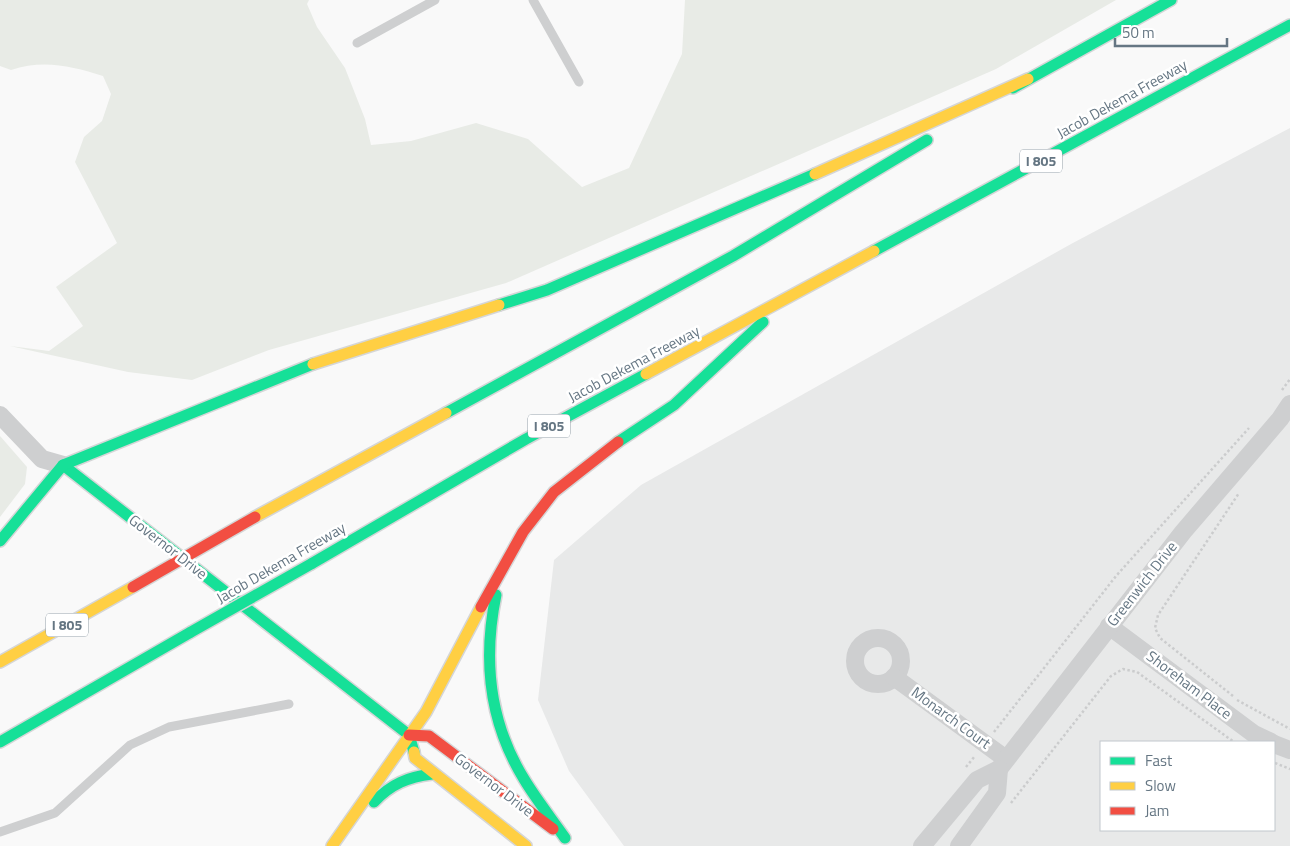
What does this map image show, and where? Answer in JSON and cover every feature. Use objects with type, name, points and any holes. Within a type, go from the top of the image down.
[{"type":"main road","name":"I 805","points":[[0,662],[255,517],[733,256],[1028,79],[1171,0]]},
{"type":"main road","name":"Jacob Dekema Freeway","points":[[0,742],[526,439],[1290,25]]},
{"type":"main road","points":[[0,541],[62,465],[283,374],[370,344],[546,290],[674,236],[1028,79]]},
{"type":"main road","points":[[332,846],[426,712],[503,566],[524,532],[554,492],[600,454],[674,405],[792,296]]},
{"type":"main road","name":"Governor Drive","points":[[62,465],[409,735],[429,736],[576,846]]},
{"type":"main road","points":[[503,566],[492,612],[488,650],[491,692],[502,736],[518,770],[565,838]]},
{"type":"main road","name":"Governor Drive","points":[[409,735],[415,758],[432,774],[526,846]]},
{"type":"main road","points":[[332,846],[351,830],[379,795],[393,784],[408,777],[432,774]]},
{"type":"street","name":"Greenwich Drive","points":[[922,846],[977,780],[1003,764],[1183,532],[1280,419],[1285,399]]},
{"type":"street","name":"Governor Drive","points":[[0,415],[42,459],[62,465]]},
{"type":"street","name":"Shoreham Place","points":[[1109,626],[1254,734],[1268,741]]},
{"type":"street","name":"Monarch Court","points":[[894,677],[985,743],[1003,764]]},
{"type":"street","name":"Shoreham Place","points":[[1275,744],[1290,750]]},
{"type":"street","points":[[959,846],[997,793],[1003,764]]},
{"type":"lane","points":[[357,43],[435,0]]},
{"type":"lane","points":[[533,0],[579,82]]},
{"type":"lane","points":[[0,832],[56,813],[130,745],[169,727],[289,704]]},
{"type":"path","points":[[1285,399],[1290,379]]},
{"type":"path","points":[[966,768],[1116,576],[1250,427]]},
{"type":"path","points":[[1243,488],[1158,615],[1155,628],[1160,638],[1237,699],[1290,729]]},
{"type":"path","points":[[1006,810],[1111,676],[1123,668],[1137,672],[1233,741]]},
{"type":"path","points":[[1275,763],[1290,769]]},
{"type":"shaded area","points":[[0,0],[309,0],[307,4],[317,27],[345,68],[365,119],[371,145],[411,141],[476,123],[528,139],[582,187],[629,168],[682,54],[685,0],[1116,0],[996,69],[506,283],[269,350],[192,380],[128,372],[10,346],[49,351],[83,326],[56,287],[117,243],[75,162],[84,137],[102,121],[111,94],[103,76],[57,65],[35,65],[11,70],[0,66]]},
{"type":"shaded area","points":[[1290,128],[1290,846],[624,846],[569,771],[538,700],[554,560],[641,485],[1071,244]]},
{"type":"shaded area","points":[[0,436],[27,467],[25,484],[0,517]]},
{"type":"traffic: fast","points":[[1013,88],[1171,0]]},
{"type":"traffic: fast","points":[[874,251],[1290,25]]},
{"type":"traffic: fast","points":[[446,413],[733,256],[927,140]]},
{"type":"traffic: fast","points":[[499,305],[547,290],[815,174]]},
{"type":"traffic: fast","points":[[618,442],[674,405],[763,322]]},
{"type":"traffic: fast","points":[[0,541],[63,465],[313,364]]},
{"type":"traffic: fast","points":[[311,564],[526,439],[646,374]]},
{"type":"traffic: fast","points":[[63,465],[409,735],[414,752]]},
{"type":"traffic: fast","points":[[191,632],[311,564]]},
{"type":"traffic: fast","points":[[496,595],[490,642],[490,666],[496,712],[512,757],[524,779],[565,838]]},
{"type":"traffic: fast","points":[[0,742],[191,632]]},
{"type":"traffic: fast","points":[[374,802],[387,790],[400,782],[432,774]]},
{"type":"traffic: slow","points":[[815,174],[1028,79]]},
{"type":"traffic: slow","points":[[646,374],[874,251]]},
{"type":"traffic: slow","points":[[313,364],[499,305]]},
{"type":"traffic: slow","points":[[255,517],[446,413]]},
{"type":"traffic: slow","points":[[0,662],[133,587]]},
{"type":"traffic: slow","points":[[332,846],[426,712],[481,607]]},
{"type":"traffic: slow","points":[[414,752],[415,758],[526,846]]},
{"type":"traffic: jam","points":[[481,607],[523,532],[554,492],[618,442]]},
{"type":"traffic: jam","points":[[133,587],[255,517]]},
{"type":"traffic: jam","points":[[409,735],[429,736],[553,829]]}]
